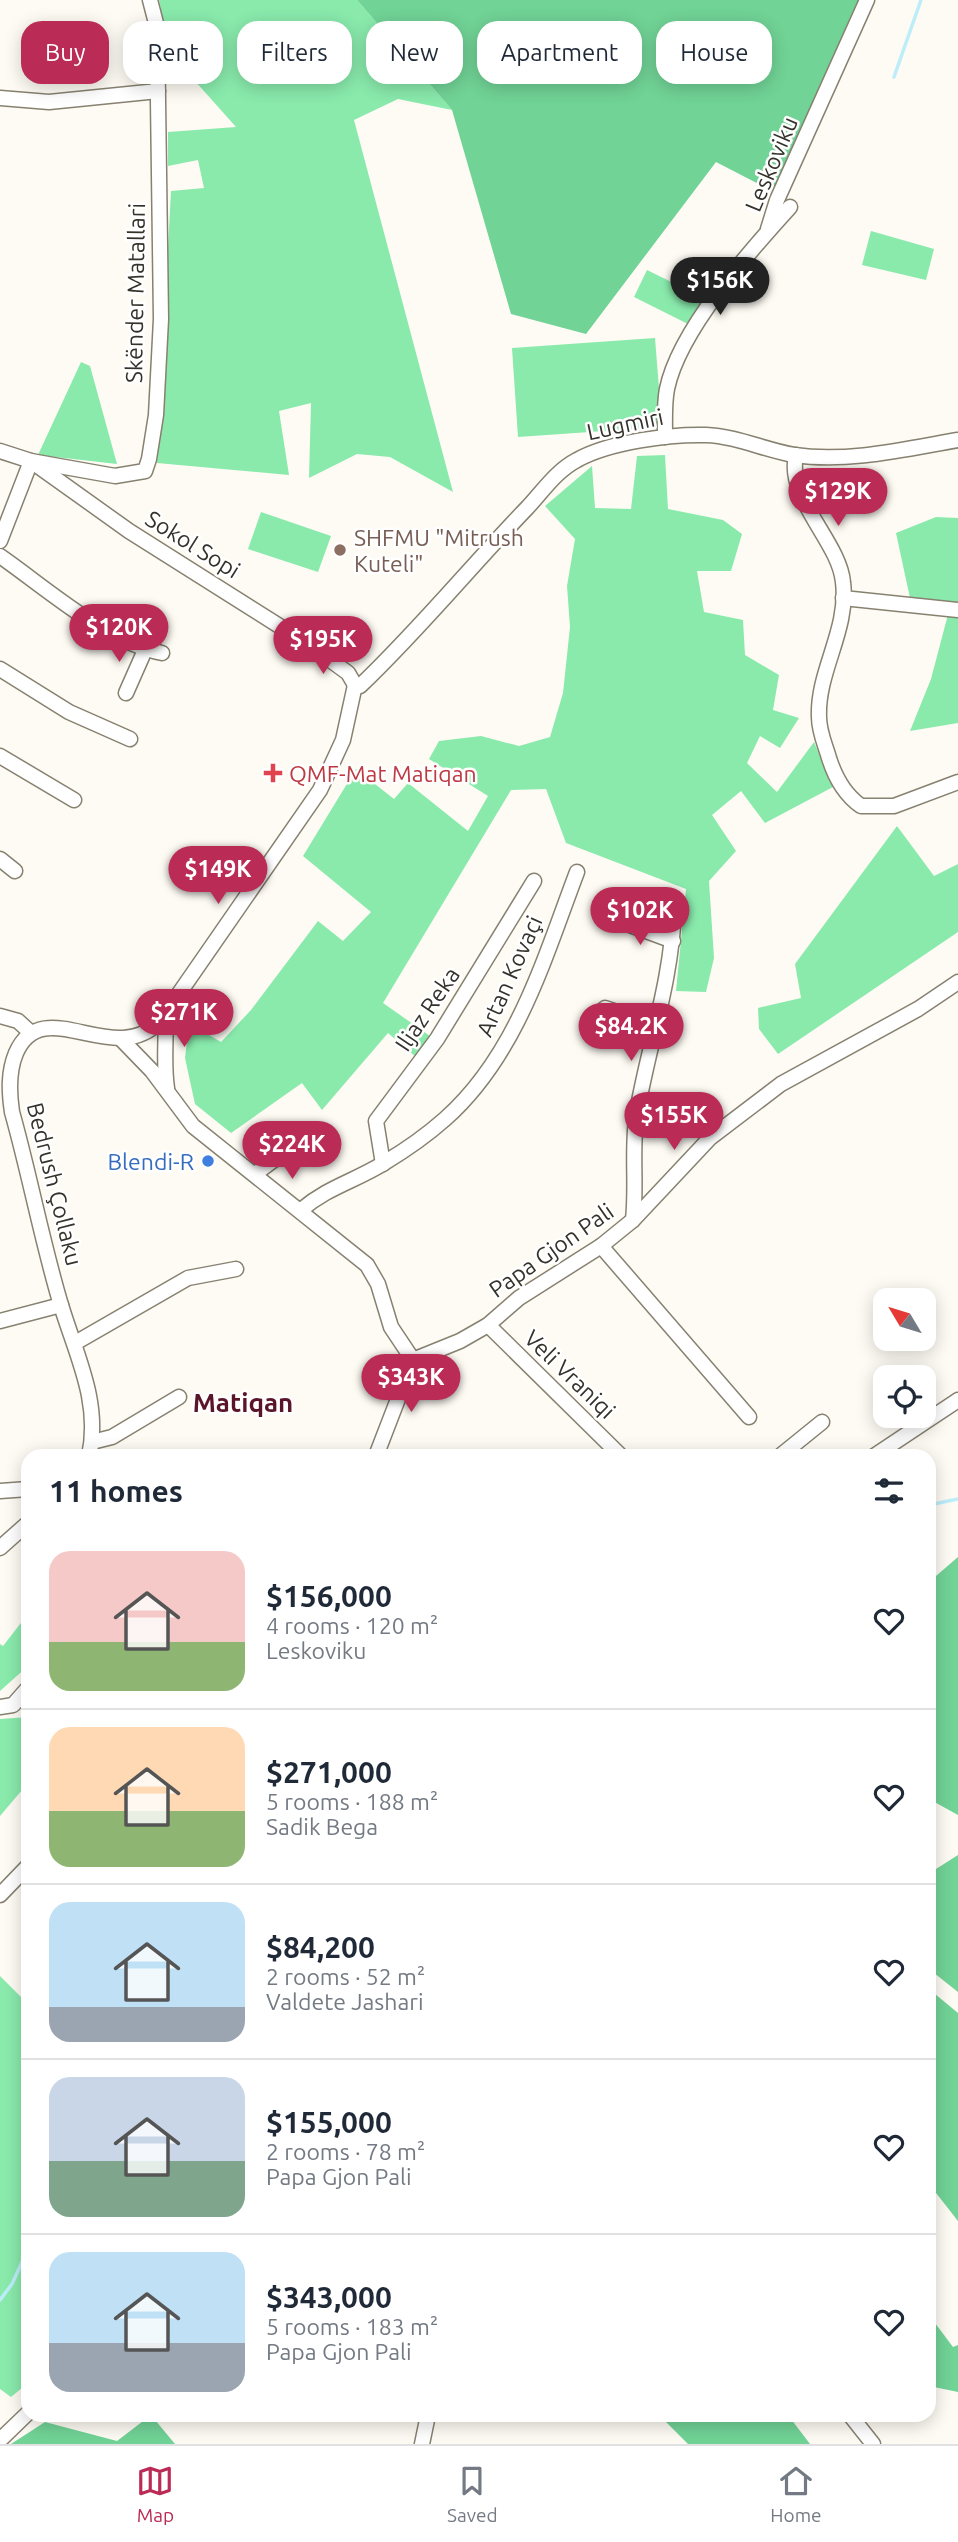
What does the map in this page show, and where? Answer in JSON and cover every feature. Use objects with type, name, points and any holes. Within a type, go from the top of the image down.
[{"type":"street","name":"Skënder Matallari","points":[[31,461],[115,476],[145,471],[156,415],[162,248],[157,27],[150,0]]},
{"type":"street","name":"Leskoviku","points":[[768,231],[777,200],[867,0]]},
{"type":"street","points":[[0,98],[49,102],[158,91]]},
{"type":"street","name":"Leskoviku","points":[[665,437],[667,388],[676,362],[706,306],[790,207]]},
{"type":"street","name":"Lugmiri","points":[[355,685],[360,686],[390,657],[507,526],[564,468],[596,452],[665,437],[709,435],[796,455],[859,455],[958,440]]},
{"type":"street","name":"Sokol Sopi","points":[[0,451],[31,461],[129,531],[311,646],[348,673],[355,685]]},
{"type":"street","points":[[796,455],[794,477],[844,580],[837,638],[820,695],[818,715],[822,741],[844,790],[861,806],[894,806],[958,782]]},
{"type":"street","points":[[0,541],[31,461]]},
{"type":"street","points":[[0,556],[107,629],[145,650],[162,653]]},
{"type":"street","points":[[843,598],[958,610]]},
{"type":"street","points":[[126,693],[145,650]]},
{"type":"street","points":[[0,669],[69,712],[130,739]]},
{"type":"street","points":[[0,1016],[18,1021],[30,1032],[52,1028],[121,1039],[141,1036],[152,1030],[320,790],[349,723],[355,685]]},
{"type":"street","points":[[0,756],[74,800]]},
{"type":"street","points":[[0,859],[15,871]]},
{"type":"street","name":"Artan Kovaçi","points":[[301,1210],[322,1192],[383,1164],[445,1119],[493,1066],[529,999],[577,872]]},
{"type":"street","name":"Iljaz Reka","points":[[383,1164],[376,1121],[437,1039],[534,881]]},
{"type":"street","points":[[633,1220],[637,1113],[658,1026],[673,941],[674,909]]},
{"type":"street","points":[[619,921],[673,941]]},
{"type":"street","name":"Papa Gjon Pali","points":[[413,1360],[460,1341],[488,1325],[519,1298],[601,1246],[633,1220],[710,1138],[781,1084],[918,1009],[958,982]]},
{"type":"street","points":[[605,1008],[658,1026]]},
{"type":"street","points":[[165,1012],[167,1042],[163,1063],[167,1089]]},
{"type":"street","name":"Bedrush Çollaku","points":[[30,1032],[19,1047],[11,1069],[11,1104],[61,1305],[90,1393],[90,1449]]},
{"type":"street","points":[[121,1039],[167,1089],[193,1126],[368,1265],[378,1284],[391,1326],[413,1360],[379,1449]]},
{"type":"street","points":[[255,1174],[282,1154],[307,1144]]},
{"type":"street","points":[[601,1246],[749,1417]]},
{"type":"street","points":[[75,1343],[188,1278],[236,1269]]},
{"type":"street","points":[[0,1321],[61,1305]]},
{"type":"street","name":"Veli Vraniqi","points":[[488,1325],[614,1449]]},
{"type":"street","points":[[90,1449],[179,1397]]},
{"type":"street","points":[[884,1449],[958,1400]]},
{"type":"street","points":[[789,1449],[822,1423]]},
{"type":"street","points":[[0,1491],[21,1490]]},
{"type":"street","points":[[0,1548],[21,1529]]},
{"type":"street","points":[[0,1707],[13,1705],[21,1696]]},
{"type":"street","points":[[0,1895],[21,1873]]},
{"type":"street","points":[[0,2440],[21,2420]]},
{"type":"street","points":[[422,2444],[427,2422]]},
{"type":"street","points":[[856,2422],[873,2444]]},
{"type":"green space","points":[[159,0],[357,0],[375,21],[366,21],[366,84],[430,84],[452,110],[398,99],[354,120],[453,492],[390,457],[357,454],[309,478],[311,403],[279,411],[289,475],[157,463],[171,191],[204,188],[198,160],[168,166],[168,132],[236,127],[198,84],[223,84],[223,21],[163,21]]},
{"type":"green space","points":[[357,0],[863,0],[774,192],[716,162],[586,334],[511,314],[452,110],[430,84],[463,84],[463,21],[375,21]]},
{"type":"green space","points":[[871,231],[934,249],[926,280],[862,265]]},
{"type":"green space","points":[[647,270],[704,298],[690,325],[634,297]]},
{"type":"green space","points":[[655,338],[662,427],[518,437],[512,348]]},
{"type":"green space","points":[[81,362],[90,366],[117,464],[38,455]]},
{"type":"green space","points":[[665,455],[668,509],[723,520],[742,534],[731,571],[697,571],[704,612],[743,620],[745,655],[779,675],[773,710],[799,718],[780,748],[760,736],[747,763],[777,792],[814,742],[833,787],[765,823],[741,791],[712,815],[736,851],[709,881],[714,958],[706,992],[676,991],[686,889],[566,843],[546,789],[511,790],[383,1003],[430,1036],[417,1058],[388,1033],[322,1110],[302,1083],[231,1133],[195,1104],[185,1058],[189,1023],[221,1042],[251,1010],[318,921],[343,941],[371,912],[303,856],[356,769],[394,799],[408,783],[468,831],[488,796],[429,759],[439,741],[481,736],[519,746],[550,737],[563,693],[570,627],[567,586],[575,539],[545,506],[592,466],[595,508],[631,509],[637,456]]},
{"type":"green space","points":[[261,512],[331,536],[318,572],[248,549]]},
{"type":"green space","points":[[936,517],[958,518],[958,723],[910,731],[931,679],[951,603],[910,598],[896,533]]},
{"type":"green space","points":[[897,826],[934,876],[958,864],[958,932],[778,1054],[759,1029],[758,1008],[801,998],[795,964]]},
{"type":"green space","points":[[958,1557],[958,1815],[936,1803],[936,1576]]},
{"type":"green space","points":[[21,1623],[21,1672],[0,1691],[0,1644],[3,1646]]},
{"type":"green space","points":[[21,1718],[21,1791],[0,1816],[0,1719]]},
{"type":"green space","points":[[958,1855],[958,1992],[936,1975],[936,1869]]},
{"type":"green space","points":[[0,1976],[21,1997],[21,2389],[11,2397],[0,2389]]},
{"type":"green space","points":[[936,1995],[958,2013],[958,2221],[936,2193]]},
{"type":"green space","points":[[936,2324],[953,2347],[958,2345],[958,2392],[936,2387]]},
{"type":"green space","points":[[45,2422],[117,2441],[142,2422],[157,2422],[175,2444],[11,2444]]},
{"type":"green space","points":[[666,2422],[793,2422],[810,2444],[688,2444]]},
{"type":"waterway","points":[[894,77],[921,0]]},
{"type":"waterway","points":[[936,1504],[958,1499]]},
{"type":"waterway","points":[[0,2300],[12,2284],[21,2264]]},
{"type":"place","name":"SHFMU \"Mitrush Kuteli\"","points":[[340,550]]},
{"type":"place","name":"QMF-Mat Matiqan","points":[[273,773]]},
{"type":"place","name":"Blendi-R","points":[[208,1161]]},
{"type":"district","name":"Matiqan","points":[[243,1402]]}]
